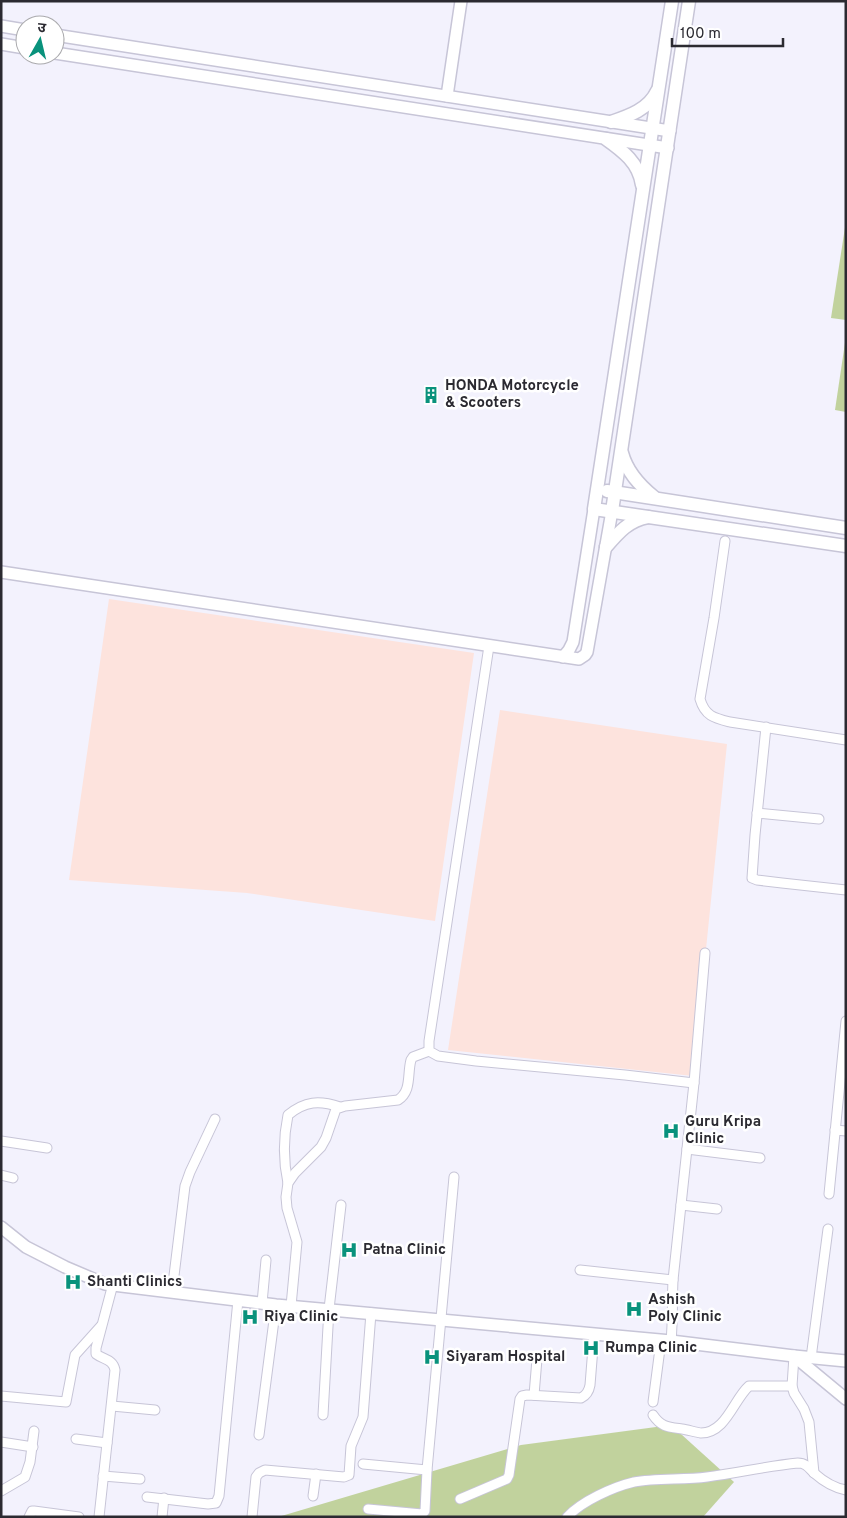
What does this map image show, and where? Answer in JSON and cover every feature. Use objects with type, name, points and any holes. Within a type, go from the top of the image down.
[{"type":"main road","points":[[672,1],[594,509],[846,546]]},
{"type":"main road","points":[[612,511],[689,1]]},
{"type":"main road","points":[[611,122],[630,116],[647,105],[659,85]]},
{"type":"main road","points":[[606,139],[633,162],[641,176],[643,190]]},
{"type":"main road","points":[[621,448],[624,462],[633,476],[642,488],[656,499]]},
{"type":"main road","points":[[597,490],[846,528]]},
{"type":"main road","points":[[721,527],[723,509]]},
{"type":"main road","points":[[606,547],[624,527],[638,519],[650,517]]},
{"type":"street","points":[[447,96],[461,1]]},
{"type":"street","points":[[1,26],[15,28]]},
{"type":"street","points":[[65,37],[670,131]]},
{"type":"street","points":[[1,44],[15,46]]},
{"type":"street","points":[[65,55],[668,148]]},
{"type":"street","points":[[563,657],[573,642],[594,509]]},
{"type":"street","points":[[1,572],[579,659],[587,652],[612,511]]},
{"type":"street","points":[[725,541],[700,699],[703,710],[714,718],[730,722],[846,740]]},
{"type":"street","points":[[429,1051],[428,1047],[489,646]]},
{"type":"street","points":[[766,727],[752,878],[846,890]]},
{"type":"street","points":[[757,813],[819,819]]},
{"type":"street","points":[[652,1402],[666,1341],[673,1324],[673,1280],[688,1149],[706,953]]},
{"type":"street","points":[[830,1194],[835,1130],[843,1081],[846,1021]]},
{"type":"street","points":[[288,1183],[295,1173],[321,1148],[336,1109],[398,1100],[403,1097],[406,1092],[413,1057],[429,1051],[438,1056],[485,1062],[694,1083]]},
{"type":"street","points":[[291,1306],[297,1242],[287,1208],[288,1183],[283,1158],[288,1115],[296,1108],[313,1102],[327,1102],[340,1107]]},
{"type":"street","points":[[172,1292],[185,1186],[215,1118]]},
{"type":"street","points":[[835,1130],[846,1131]]},
{"type":"street","points":[[1,1142],[47,1148]]},
{"type":"street","points":[[688,1149],[760,1158]]},
{"type":"street","points":[[1,1175],[13,1178]]},
{"type":"street","points":[[368,1510],[424,1514],[454,1177]]},
{"type":"street","points":[[323,1414],[329,1309],[341,1205]]},
{"type":"street","points":[[681,1205],[717,1209]]},
{"type":"street","points":[[1,1226],[26,1247],[65,1267],[106,1284],[276,1305],[666,1341],[846,1361]]},
{"type":"street","points":[[811,1358],[828,1229]]},
{"type":"street","points":[[262,1303],[266,1260]]},
{"type":"street","points":[[580,1270],[673,1280]]},
{"type":"street","points":[[99,1517],[112,1406],[114,1365],[111,1361],[96,1354],[96,1351],[113,1284]]},
{"type":"street","points":[[147,1497],[208,1504],[216,1503],[219,1496],[238,1300]]},
{"type":"street","points":[[259,1435],[276,1305]]},
{"type":"street","points":[[252,1517],[258,1473],[265,1470],[346,1476],[350,1472],[351,1446],[363,1417],[371,1313]]},
{"type":"street","points":[[1,1396],[66,1402],[75,1355],[102,1326]]},
{"type":"street","points":[[460,1499],[507,1479],[509,1476],[522,1396],[527,1394],[581,1398],[586,1396],[590,1385],[594,1335]]},
{"type":"street","points":[[794,1356],[792,1386],[804,1409],[808,1422],[814,1473]]},
{"type":"street","points":[[794,1356],[846,1399]]},
{"type":"street","points":[[534,1395],[537,1358]]},
{"type":"street","points":[[653,1415],[658,1423],[702,1433],[712,1430],[722,1423],[732,1410],[741,1392],[749,1386],[792,1386]]},
{"type":"street","points":[[112,1406],[155,1410]]},
{"type":"street","points":[[1,1491],[25,1478],[30,1462],[34,1432]]},
{"type":"street","points":[[76,1439],[107,1443]]},
{"type":"street","points":[[1,1442],[32,1447]]},
{"type":"street","points":[[567,1517],[575,1509],[598,1496],[634,1482],[706,1477],[765,1466],[803,1463],[834,1487],[846,1490]]},
{"type":"street","points":[[363,1464],[427,1470]]},
{"type":"street","points":[[313,1496],[316,1474]]},
{"type":"street","points":[[103,1476],[140,1479]]},
{"type":"street","points":[[162,1517],[164,1498]]},
{"type":"street","points":[[29,1517],[32,1511],[34,1511],[79,1517]]},
{"type":"shaded area","points":[[109,599],[474,653],[435,921],[247,893],[69,880]]},
{"type":"shaded area","points":[[500,710],[727,744],[693,1076],[448,1050]]},
{"type":"green space","points":[[846,221],[846,320],[831,318]]},
{"type":"green space","points":[[846,336],[846,412],[835,410]]},
{"type":"green space","points":[[671,1425],[734,1482],[703,1517],[278,1517],[521,1445]]},
{"type":"place","name":"HONDA Motorcycle & Scooters","points":[[431,395]]},
{"type":"place","name":"Guru Kripa Clinic","points":[[671,1131]]},
{"type":"place","name":"Patna Clinic","points":[[349,1250]]},
{"type":"place","name":"Shanti Clinics","points":[[73,1282]]},
{"type":"place","name":"Ashish Poly Clinic","points":[[634,1309]]},
{"type":"place","name":"Riya Clinic","points":[[250,1317]]},
{"type":"place","name":"Rumpa Clinic","points":[[591,1348]]},
{"type":"place","name":"Siyaram Hospital","points":[[432,1357]]}]
